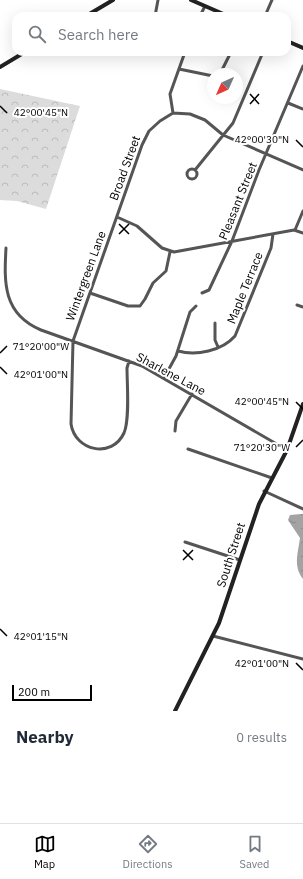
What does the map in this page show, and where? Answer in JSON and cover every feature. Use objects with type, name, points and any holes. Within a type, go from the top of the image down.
[{"type":"main road","points":[[93,12],[114,0]]},
{"type":"main road","points":[[195,1],[219,12]]},
{"type":"main road","points":[[291,43],[303,48]]},
{"type":"main road","points":[[0,67],[18,56]]},
{"type":"main road","name":"South Street","points":[[175,711],[213,636],[264,491],[287,450],[303,406]]},
{"type":"street","points":[[156,12],[158,0]]},
{"type":"street","points":[[267,12],[272,0]]},
{"type":"street","points":[[202,12],[205,6]]},
{"type":"street","points":[[184,56],[170,94],[173,114],[199,117],[223,135],[303,170]]},
{"type":"street","points":[[223,68],[229,56]]},
{"type":"street","points":[[195,170],[233,123],[262,56]]},
{"type":"street","name":"Pleasant Street","points":[[202,293],[209,290],[232,241],[266,154],[303,66]]},
{"type":"street","points":[[179,70],[207,75]]},
{"type":"street","points":[[288,103],[303,109]]},
{"type":"street","name":"Broad Street","points":[[117,217],[149,131],[160,121],[173,114]]},
{"type":"street","points":[[295,230],[303,211]]},
{"type":"street","points":[[117,217],[137,226],[159,246],[170,252],[180,252],[295,230],[303,233]]},
{"type":"street","name":"Wintergreen Lane","points":[[72,341],[117,217]]},
{"type":"street","name":"Maple Terrace","points":[[178,351],[195,353],[218,347],[231,341],[238,330],[271,248],[272,234]]},
{"type":"street","name":"Sharlene Lane","points":[[6,248],[5,282],[8,296],[14,308],[23,319],[33,326],[129,361],[164,378],[287,450]]},
{"type":"street","points":[[90,293],[128,306],[140,306],[146,299],[153,283],[166,271],[170,252]]},
{"type":"street","points":[[297,305],[303,307]]},
{"type":"street","points":[[164,378],[178,351],[190,312],[196,306]]},
{"type":"street","points":[[215,323],[215,337],[218,347]]},
{"type":"street","points":[[72,341],[72,428],[78,439],[89,447],[99,449],[108,447],[116,443],[123,435],[126,423],[127,368],[129,361]]},
{"type":"street","points":[[175,431],[176,421],[192,394]]},
{"type":"street","points":[[188,449],[272,478]]},
{"type":"street","points":[[264,491],[303,509]]},
{"type":"street","points":[[185,542],[240,560]]},
{"type":"street","points":[[213,636],[303,659]]},
{"type":"green space","points":[[0,89],[80,106],[46,209],[17,201],[0,200]]},
{"type":"water","points":[[303,514],[303,579],[297,564],[300,538],[288,520],[290,515]]}]
